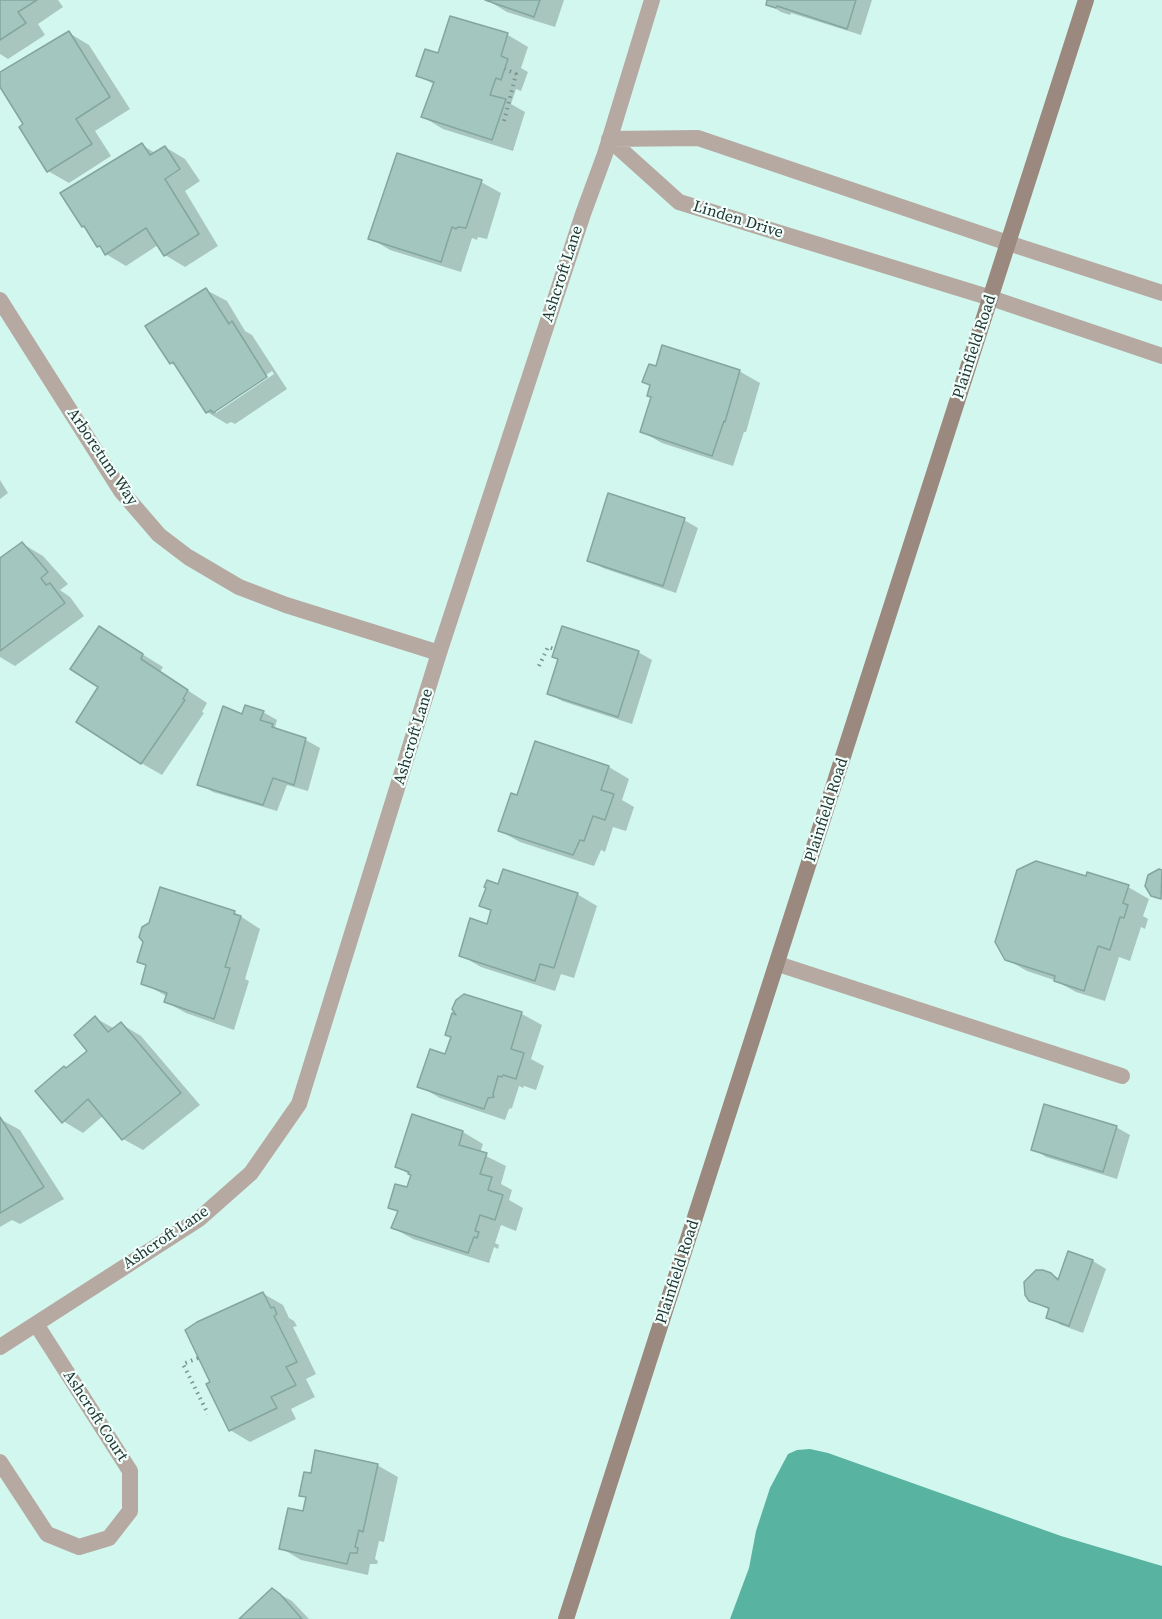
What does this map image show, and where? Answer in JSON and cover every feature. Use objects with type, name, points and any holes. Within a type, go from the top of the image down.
[{"type":"main road","name":"Plainfield Road","points":[[566,1619],[1086,0]]},
{"type":"street","name":"Ashcroft Lane","points":[[0,1347],[199,1220],[251,1173],[299,1104],[439,653],[609,139],[652,0]]},
{"type":"street","points":[[609,139],[698,138],[1162,293]]},
{"type":"street","name":"Linden Drive","points":[[609,139],[679,202],[991,298],[1162,356]]},
{"type":"street","name":"Arboretum Way","points":[[0,300],[121,491],[159,535],[188,557],[239,587],[286,605],[439,653]]},
{"type":"street","points":[[778,964],[1122,1076]]},
{"type":"street","name":"Ashcroft Court","points":[[0,1462],[46,1534],[79,1547],[109,1538],[130,1510],[130,1471],[36,1324]]},
{"type":"path","points":[[504,121],[516,74],[505,69]]},
{"type":"path","points":[[539,666],[548,647],[554,650]]},
{"type":"path","points":[[198,1358],[183,1364],[208,1414]]},
{"type":"shaded area","points":[[810,1449],[828,1453],[1061,1536],[1162,1566],[1162,1619],[730,1619],[749,1568],[756,1531],[770,1488],[788,1454],[797,1450]]},
{"type":"building","points":[[0,0],[37,0],[18,12],[26,23],[0,40]]},
{"type":"building","points":[[485,0],[540,0],[534,17]]},
{"type":"building","points":[[767,0],[856,0],[847,29],[777,6],[776,8],[766,5]]},
{"type":"building","points":[[450,16],[508,33],[501,56],[508,59],[501,80],[496,78],[490,95],[506,99],[492,140],[421,117],[434,82],[416,76],[425,49],[438,53]]},
{"type":"building","points":[[69,31],[110,97],[76,119],[92,144],[47,172],[19,127],[23,124],[0,87],[0,72]]},
{"type":"building","points":[[142,143],[150,155],[165,146],[180,169],[165,179],[199,234],[164,256],[146,228],[105,255],[84,226],[82,227],[60,193]]},
{"type":"building","points":[[397,153],[482,180],[466,228],[452,227],[441,262],[368,239]]},
{"type":"building","points":[[206,288],[229,324],[232,321],[267,377],[213,413],[211,410],[206,413],[173,362],[170,364],[145,326]]},
{"type":"building","points":[[662,345],[740,370],[725,422],[712,456],[640,432],[651,397],[647,396],[650,385],[642,382],[649,364],[656,366]]},
{"type":"building","points":[[608,493],[685,518],[663,586],[587,561]]},
{"type":"building","points":[[22,542],[48,572],[41,578],[46,585],[50,583],[65,603],[0,651],[0,558]]},
{"type":"building","points":[[99,626],[143,654],[141,659],[188,690],[183,699],[185,700],[141,764],[76,722],[98,687],[70,669]]},
{"type":"building","points":[[562,626],[639,651],[618,717],[547,694],[558,659],[552,657]]},
{"type":"building","points":[[245,705],[264,711],[260,720],[273,724],[272,727],[306,738],[294,785],[273,778],[263,805],[197,785],[223,706],[242,714]]},
{"type":"building","points":[[535,741],[609,766],[601,790],[614,794],[605,820],[593,816],[584,841],[580,840],[573,855],[498,831],[511,793],[517,795]]},
{"type":"building","points":[[1036,861],[1086,876],[1087,872],[1129,885],[1123,903],[1128,905],[1124,918],[1120,917],[1110,950],[1098,946],[1084,991],[1054,981],[1055,976],[1005,960],[995,942],[1017,870]]},
{"type":"building","points":[[503,869],[578,893],[554,968],[540,964],[535,981],[459,956],[470,918],[487,924],[491,910],[479,906],[486,888],[484,887],[487,880],[498,884]]},
{"type":"building","points":[[1159,869],[1162,870],[1161,899],[1151,896],[1145,886],[1148,875]]},
{"type":"building","points":[[160,887],[235,911],[234,914],[241,916],[225,967],[230,968],[214,1019],[164,1002],[167,993],[141,984],[146,965],[137,962],[143,942],[139,937],[142,927],[149,923]]},
{"type":"building","points":[[464,994],[522,1012],[511,1049],[524,1053],[516,1079],[503,1075],[498,1076],[494,1097],[488,1098],[484,1109],[417,1087],[430,1049],[445,1054],[451,1037],[445,1035],[452,1013],[456,1015],[452,1009],[456,1000]]},
{"type":"building","points":[[95,1016],[108,1032],[121,1022],[181,1093],[122,1140],[88,1099],[62,1123],[35,1091],[64,1066],[66,1068],[87,1051],[74,1035]]},
{"type":"building","points":[[1044,1104],[1117,1126],[1103,1172],[1031,1150]]},
{"type":"building","points":[[412,1114],[463,1131],[459,1145],[487,1153],[480,1174],[492,1177],[488,1190],[503,1195],[495,1220],[480,1215],[475,1231],[479,1232],[477,1238],[474,1237],[468,1253],[391,1228],[398,1211],[388,1208],[395,1184],[407,1187],[411,1175],[395,1167]]},
{"type":"building","points":[[0,1117],[44,1187],[0,1213]]},
{"type":"building","points":[[1068,1251],[1093,1260],[1069,1326],[1046,1318],[1049,1308],[1029,1301],[1025,1295],[1024,1282],[1036,1270],[1051,1273],[1058,1280]]},
{"type":"building","points":[[263,1292],[271,1308],[274,1307],[277,1314],[274,1316],[297,1362],[286,1367],[296,1385],[271,1397],[277,1408],[229,1431],[206,1384],[210,1382],[185,1330],[197,1322]]},
{"type":"building","points":[[315,1450],[378,1464],[363,1532],[359,1530],[355,1547],[358,1548],[357,1553],[350,1553],[347,1564],[279,1549],[288,1508],[303,1511],[306,1497],[299,1496],[304,1472],[311,1473]]},
{"type":"building","points":[[272,1588],[302,1619],[239,1619]]}]
